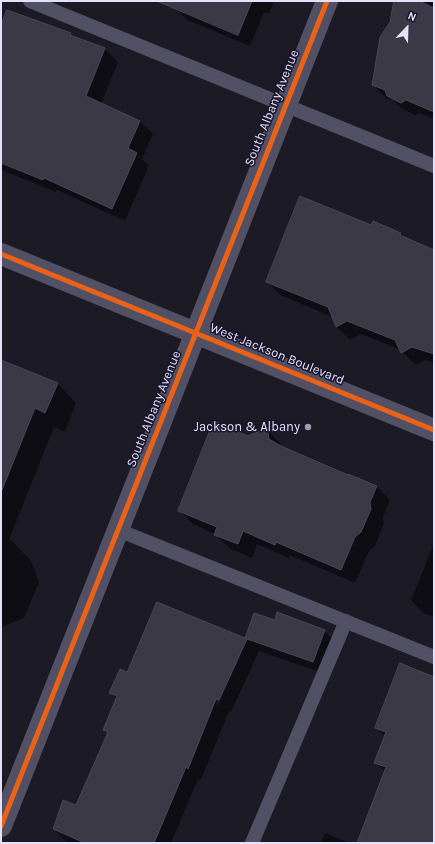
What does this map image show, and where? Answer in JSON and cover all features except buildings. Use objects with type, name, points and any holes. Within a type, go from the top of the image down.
[{"type":"street","name":"South Albany Avenue","points":[[1,826],[327,1]]},
{"type":"street","name":"West Jackson Boulevard","points":[[1,254],[434,430]]},
{"type":"lane","points":[[30,1],[63,7],[285,106],[434,166]]},
{"type":"lane","points":[[118,530],[434,657]]},
{"type":"lane","points":[[252,843],[346,621]]},
{"type":"cycle path","points":[[1,826],[327,1]]},
{"type":"cycle path","points":[[1,254],[434,430]]},
{"type":"place","name":"Jackson & Albany","points":[[308,427]]}]
